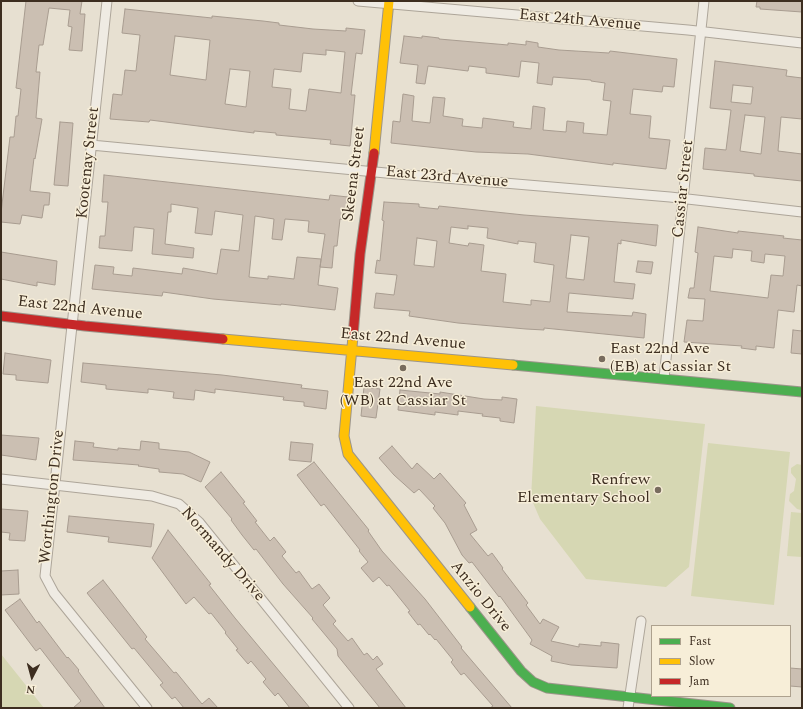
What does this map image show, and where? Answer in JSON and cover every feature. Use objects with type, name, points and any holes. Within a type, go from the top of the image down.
[{"type":"street","name":"Kootenay Street","points":[[72,324],[107,1]]},
{"type":"street","name":"East 24th Avenue","points":[[358,1],[389,2],[802,43]]},
{"type":"street","name":"Cassiar Street","points":[[664,378],[704,1]]},
{"type":"street","name":"Skeena Street","points":[[352,350],[360,254],[372,171],[389,2]]},
{"type":"street","name":"East 23rd Avenue","points":[[91,144],[683,199],[802,212]]},
{"type":"street","name":"East 22nd Avenue","points":[[1,316],[72,324],[802,392]]},
{"type":"street","name":"Worthington Drive","points":[[72,324],[45,576],[54,593],[147,708]]},
{"type":"street","name":"Anzio Drive","points":[[352,350],[344,436],[347,450],[354,463],[521,671],[533,682],[547,688],[730,708]]},
{"type":"street","name":"Normandy Drive","points":[[1,479],[152,496],[179,504],[198,522],[349,708]]},
{"type":"street","points":[[628,708],[641,621]]},
{"type":"green space","points":[[536,406],[705,424],[689,567],[666,587],[586,579],[540,519],[531,498]]},
{"type":"green space","points":[[708,443],[790,452],[774,605],[691,596]]},
{"type":"green space","points":[[797,464],[802,465],[801,510],[797,509],[789,501],[790,494],[794,491],[796,479],[791,473],[791,468]]},
{"type":"green space","points":[[791,512],[802,513],[802,557],[787,556]]},
{"type":"green space","points":[[1,654],[44,708],[1,708]]},
{"type":"building","points":[[26,1],[82,1],[80,14],[85,14],[82,51],[69,50],[72,27],[68,26],[70,10],[49,8],[43,45],[39,45],[36,72],[40,72],[36,118],[42,119],[35,159],[34,158],[30,191],[50,193],[49,205],[44,205],[42,218],[22,215],[20,224],[1,222],[1,213],[10,137],[14,137],[16,116],[18,116],[21,89],[16,88]]},
{"type":"building","points":[[757,1],[802,1],[802,12],[760,9],[760,7],[756,7]]},
{"type":"building","points":[[125,9],[212,18],[212,16],[263,21],[279,23],[279,25],[313,29],[346,31],[346,28],[365,30],[362,54],[356,53],[351,95],[355,95],[350,146],[330,144],[331,140],[276,135],[276,133],[254,131],[254,133],[150,120],[149,122],[110,119],[113,94],[122,95],[125,70],[136,71],[140,35],[122,33]],"holes":[[[175,36],[210,40],[206,80],[170,75]],[[326,50],[345,52],[341,93],[309,89],[306,111],[289,109],[291,89],[272,87],[274,69],[301,72],[303,53],[326,55]],[[230,69],[250,71],[246,107],[225,104]]]},
{"type":"building","points":[[404,36],[422,38],[422,36],[439,39],[508,45],[508,43],[526,45],[526,41],[538,43],[538,47],[559,50],[609,53],[610,51],[677,59],[674,87],[663,86],[662,92],[633,89],[630,114],[651,116],[649,138],[670,140],[666,169],[613,163],[613,165],[528,154],[476,152],[391,143],[393,121],[400,122],[403,94],[414,96],[412,121],[430,123],[433,97],[445,98],[443,116],[463,119],[462,126],[482,128],[483,118],[514,122],[513,127],[531,129],[533,106],[545,108],[543,130],[566,132],[567,121],[584,123],[583,133],[607,135],[611,101],[603,100],[605,83],[591,80],[553,77],[552,85],[537,83],[539,63],[521,61],[519,77],[486,73],[486,68],[469,66],[468,71],[428,66],[425,84],[416,83],[418,65],[400,63]]},
{"type":"building","points":[[715,61],[787,70],[786,76],[802,78],[802,119],[781,117],[778,151],[802,154],[802,181],[703,169],[705,148],[726,150],[731,110],[710,108]],"holes":[[[733,85],[753,87],[751,104],[731,102]],[[745,115],[765,117],[761,154],[740,151]]]},
{"type":"building","points":[[60,122],[73,123],[68,186],[54,185]]},
{"type":"building","points":[[104,175],[329,200],[330,195],[348,197],[346,220],[340,219],[337,246],[334,246],[332,268],[320,267],[318,285],[338,288],[335,310],[213,299],[163,292],[162,296],[92,289],[95,265],[114,267],[113,274],[132,276],[133,268],[182,274],[183,268],[217,274],[221,249],[239,251],[243,215],[215,211],[212,235],[195,233],[198,208],[171,204],[171,212],[168,212],[165,244],[194,248],[193,258],[152,254],[154,229],[136,227],[134,227],[132,251],[99,248],[100,236],[105,236],[108,202],[102,202]],"holes":[[[255,216],[274,219],[272,239],[282,240],[285,219],[309,221],[308,232],[325,234],[321,259],[297,257],[294,279],[268,276],[268,279],[249,277]]]},
{"type":"building","points":[[384,202],[419,204],[419,207],[438,209],[439,206],[524,215],[658,225],[656,246],[621,240],[621,244],[618,243],[614,282],[635,284],[633,299],[569,293],[567,312],[632,316],[633,312],[646,314],[644,338],[544,328],[544,330],[526,329],[458,323],[409,316],[410,311],[374,308],[376,293],[394,295],[397,275],[375,273],[377,260],[380,261],[384,221],[382,220]],"holes":[[[468,226],[488,228],[487,238],[518,244],[518,241],[536,243],[534,262],[554,265],[550,302],[531,300],[531,305],[503,302],[506,274],[481,271],[484,245],[469,243],[468,246],[449,243],[451,227],[468,229]],[[571,235],[589,237],[584,280],[566,278]],[[417,238],[437,241],[434,267],[414,265]]]},
{"type":"building","points":[[698,227],[738,233],[738,231],[784,236],[783,238],[802,240],[802,286],[797,285],[794,312],[778,310],[774,348],[756,346],[756,350],[741,348],[742,346],[684,342],[687,320],[703,321],[705,299],[688,298],[690,288],[694,288],[698,253],[695,252]],"holes":[[[733,249],[752,251],[751,261],[764,263],[765,254],[785,256],[783,276],[771,275],[768,298],[710,291],[714,256],[732,258]]]},
{"type":"building","points":[[1,252],[57,261],[55,285],[37,282],[37,286],[1,279]]},
{"type":"building","points":[[638,261],[653,262],[651,274],[636,272]]},
{"type":"building","points":[[793,330],[802,331],[802,354],[791,353]]},
{"type":"building","points":[[5,353],[51,360],[48,383],[16,380],[16,375],[3,374]]},
{"type":"building","points":[[83,363],[222,375],[302,385],[301,388],[328,391],[326,409],[304,406],[304,402],[283,400],[284,397],[215,389],[215,393],[195,390],[194,400],[173,398],[174,392],[148,389],[148,393],[106,389],[106,385],[81,382]]},
{"type":"building","points":[[364,387],[380,389],[376,418],[361,416]]},
{"type":"building","points":[[400,390],[440,394],[440,392],[484,399],[502,400],[502,397],[517,399],[514,423],[500,421],[500,418],[482,416],[483,414],[458,411],[458,415],[435,412],[435,415],[398,410]]},
{"type":"building","points":[[1,435],[39,438],[36,460],[1,455]]},
{"type":"building","points":[[75,441],[94,443],[93,447],[118,450],[118,448],[140,450],[141,441],[159,443],[159,449],[189,452],[210,462],[201,482],[183,474],[159,472],[159,469],[138,466],[139,465],[73,460]]},
{"type":"building","points":[[291,442],[313,444],[311,462],[289,460]]},
{"type":"building","points":[[392,446],[412,469],[417,463],[434,479],[440,473],[466,503],[464,505],[477,530],[470,534],[488,556],[492,553],[503,568],[502,569],[528,603],[526,605],[540,624],[543,619],[559,627],[551,641],[579,647],[579,644],[601,646],[601,642],[619,644],[617,668],[571,665],[551,661],[552,656],[530,644],[532,640],[500,596],[499,597],[472,562],[469,563],[462,555],[445,523],[433,508],[435,506],[419,489],[414,493],[394,475],[379,458]]},
{"type":"building","points":[[314,462],[369,530],[368,531],[382,551],[425,599],[462,647],[461,648],[512,708],[490,708],[493,706],[464,673],[461,675],[451,662],[453,660],[436,639],[435,640],[430,634],[429,635],[420,624],[418,625],[408,612],[410,611],[389,585],[387,586],[379,577],[373,582],[361,568],[368,562],[359,551],[360,550],[324,504],[321,506],[297,475]]},
{"type":"building","points":[[221,472],[245,502],[243,503],[257,521],[255,522],[270,541],[274,537],[286,552],[282,556],[296,573],[299,571],[312,589],[319,584],[330,598],[323,605],[336,621],[333,624],[348,641],[352,638],[364,655],[367,653],[373,660],[377,656],[383,664],[376,669],[406,708],[380,708],[338,656],[337,649],[312,619],[313,618],[283,584],[256,549],[254,550],[242,535],[231,520],[232,519],[205,487]]},
{"type":"building","points":[[1,509],[28,511],[25,541],[9,540],[10,533],[1,532]]},
{"type":"building","points":[[69,516],[154,524],[151,547],[108,542],[109,537],[67,532]]},
{"type":"building","points":[[168,530],[211,584],[209,585],[235,618],[310,708],[290,708],[278,693],[275,696],[263,682],[266,679],[251,661],[248,664],[236,650],[238,649],[211,613],[209,614],[194,597],[186,604],[152,558]]},
{"type":"building","points":[[18,570],[19,594],[1,595],[1,571]]},
{"type":"building","points":[[103,580],[147,637],[145,639],[174,673],[176,672],[202,704],[209,698],[218,708],[184,708],[175,697],[172,699],[160,685],[163,683],[134,648],[132,649],[87,593]]},
{"type":"building","points":[[20,599],[37,623],[39,621],[67,658],[68,657],[79,670],[78,671],[105,708],[73,708],[81,701],[40,648],[36,651],[5,610]]},
{"type":"building","points":[[791,668],[802,669],[802,687],[791,686]]},
{"type":"traffic: fast","points":[[513,365],[802,392]]},
{"type":"traffic: fast","points":[[470,607],[521,671],[533,682],[547,688],[730,708]]},
{"type":"traffic: slow","points":[[374,153],[389,1]]},
{"type":"traffic: slow","points":[[353,336],[344,436],[348,454],[470,607]]},
{"type":"traffic: slow","points":[[223,339],[513,365]]},
{"type":"traffic: jam","points":[[353,336],[360,254],[374,153]]},
{"type":"traffic: jam","points":[[1,316],[85,326],[223,339]]},
{"type":"place","name":"East 22nd Ave (EB) at Cassiar St","points":[[602,359]]},
{"type":"place","name":"East 22nd Ave (WB) at Cassiar St","points":[[403,368]]},
{"type":"place","name":"Renfrew Elementary School","points":[[658,490]]}]
